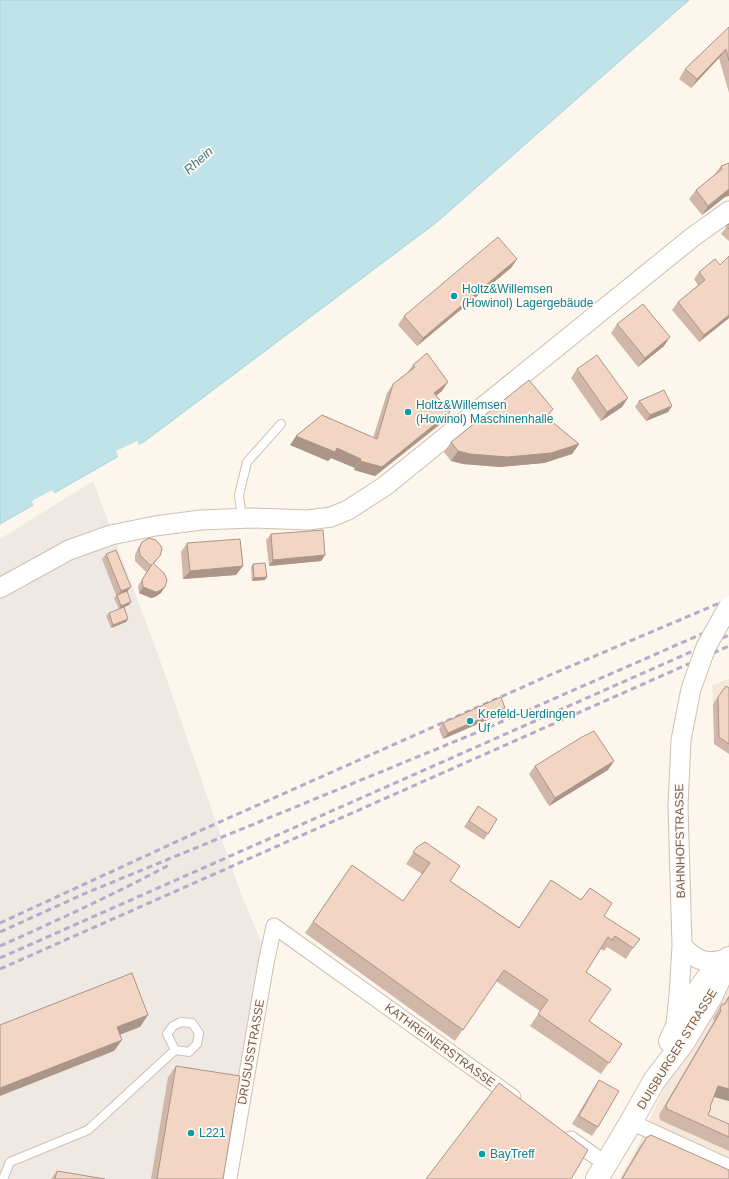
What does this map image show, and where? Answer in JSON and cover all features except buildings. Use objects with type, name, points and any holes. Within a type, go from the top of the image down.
[{"type":"main road","name":"DUISBURGER STRASSE","points":[[676,1027],[691,1001],[726,956]]},
{"type":"main road","name":"DUISBURGER STRASSE","points":[[601,1171],[654,1081],[688,1036],[712,995],[726,956]]},
{"type":"main road","name":"BAHNHOFSTRASSE","points":[[654,1081],[676,1027]]},
{"type":"street","points":[[0,588],[69,550],[111,535],[155,526],[201,520],[308,520],[331,517],[348,510],[385,486],[688,240],[714,220],[729,211]]},
{"type":"street","name":"BAHNHOFSTRASSE","points":[[676,1027],[682,946],[678,806],[681,740],[691,689],[706,647],[729,606]]},
{"type":"street","name":"KATHREINERSTRASSE","points":[[274,926],[523,1104]]},
{"type":"street","name":"DRUSUSSTRASSE","points":[[230,1179],[266,963],[274,926]]},
{"type":"street","points":[[682,946],[698,959],[713,963],[726,956]]},
{"type":"street","points":[[631,1122],[729,1167]]},
{"type":"street","points":[[562,1132],[601,1171]]},
{"type":"lane","points":[[242,519],[239,495],[248,462],[281,424]]},
{"type":"lane","points":[[3,1179],[10,1162],[88,1130],[175,1050]]},
{"type":"shaded area","points":[[93,481],[160,660],[241,894],[261,941],[270,942],[230,1179],[0,1179],[0,539]]},
{"type":"shaded area","points":[[729,679],[729,715],[713,702],[712,685]]},
{"type":"shaded area","points":[[729,942],[729,1179],[619,1179],[639,1144]]},
{"type":"water","name":"Rhein","points":[[0,0],[689,0],[437,222],[145,441],[0,524]]},
{"type":"pier","points":[[137,441],[140,447],[119,459],[116,451]]},
{"type":"pier","points":[[52,490],[55,495],[34,507],[32,501]]},
{"type":"railway","points":[[0,923],[204,829],[550,675],[729,599]]},
{"type":"railway","points":[[0,932],[86,893],[478,732],[729,622]]},
{"type":"railway","points":[[0,958],[729,635]]},
{"type":"railway","points":[[0,969],[729,646]]},
{"type":"railway","points":[[0,946],[65,917],[171,864]]},
{"type":"place","name":"Holtz&Willemsen (Howinol) Lagergebäude","points":[[454,296]]},
{"type":"place","name":"Holtz&Willemsen (Howinol) Maschinenhalle","points":[[408,412]]},
{"type":"place","name":"Krefeld-Uerdingen Uf","points":[[470,721]]},
{"type":"place","name":"L221","points":[[191,1133]]},
{"type":"place","name":"BayTreff","points":[[482,1154]]}]
